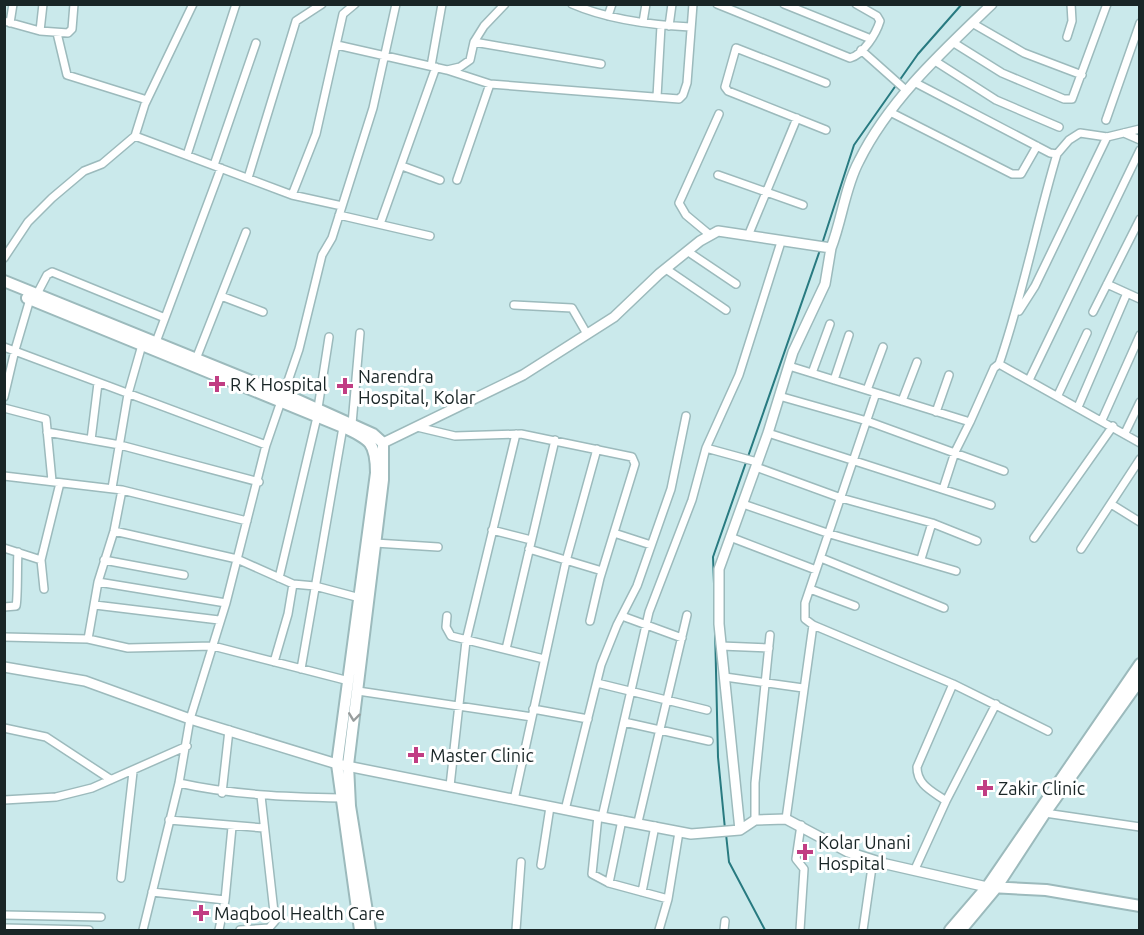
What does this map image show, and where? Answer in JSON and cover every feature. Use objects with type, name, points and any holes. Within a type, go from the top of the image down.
[{"type":"main road","points":[[4,281],[34,297],[142,345],[373,434],[383,443],[383,480],[358,691],[343,764],[370,930]]},
{"type":"main road","points":[[4,289],[34,297],[156,342],[282,399]]},
{"type":"main road","points":[[347,425],[365,437],[375,454],[376,474],[350,681],[341,798],[360,930]]},
{"type":"main road","points":[[950,930],[992,887],[1140,664]]},
{"type":"main road","points":[[961,930],[1140,680]]},
{"type":"main road","points":[[992,887],[1046,890],[1140,906]]},
{"type":"street","points":[[13,4],[8,22],[57,33],[68,33],[72,29],[74,4]]},
{"type":"street","points":[[40,31],[43,4]]},
{"type":"street","points":[[4,258],[28,222],[52,198],[84,171],[102,164],[135,136],[147,100],[193,4]]},
{"type":"street","points":[[187,155],[236,4]]},
{"type":"street","points":[[248,178],[296,21],[322,4]]},
{"type":"street","points":[[292,195],[316,134],[345,10],[355,4]]},
{"type":"street","points":[[142,930],[179,783],[190,718],[226,603],[266,445],[299,349],[322,255],[332,238],[386,57],[396,4]]},
{"type":"street","points":[[380,224],[402,166],[434,67],[442,4]]},
{"type":"street","points":[[447,70],[460,68],[470,60],[474,42],[484,26],[505,4]]},
{"type":"street","points":[[572,4],[608,16],[665,26],[690,27]]},
{"type":"street","points":[[608,16],[612,4]]},
{"type":"street","points":[[643,22],[646,4]]},
{"type":"street","points":[[657,98],[665,26],[672,4]]},
{"type":"street","points":[[337,45],[447,70],[490,84],[679,99],[687,83],[693,4]]},
{"type":"street","points":[[717,4],[849,58],[855,56],[871,39],[880,21],[877,16],[856,4]]},
{"type":"street","points":[[784,4],[871,39]]},
{"type":"street","points":[[805,13],[808,4]]},
{"type":"street","points":[[738,830],[721,646],[718,568],[743,504],[754,463],[768,433],[789,366],[825,284],[829,248],[858,162],[904,88],[914,82],[992,4]]},
{"type":"street","points":[[1068,37],[1072,21],[1071,4]]},
{"type":"street","points":[[954,43],[1002,73],[1064,99],[1072,99],[1107,4]]},
{"type":"street","points":[[972,23],[1024,53],[1082,75]]},
{"type":"street","points":[[1106,120],[1140,23]]},
{"type":"street","points":[[57,33],[67,75],[147,100]]},
{"type":"street","points":[[474,42],[601,64]]},
{"type":"street","points":[[156,342],[218,166],[256,43]]},
{"type":"street","points":[[826,83],[736,48],[725,87],[728,91],[826,130]]},
{"type":"street","points":[[861,50],[904,88]]},
{"type":"street","points":[[935,61],[996,100],[1059,127]]},
{"type":"street","points":[[914,82],[1037,146],[1057,154]]},
{"type":"street","points":[[458,180],[490,84]]},
{"type":"street","points":[[890,112],[1012,174],[1021,174],[1037,146]]},
{"type":"street","points":[[710,236],[686,215],[680,203],[719,114]]},
{"type":"street","points":[[748,236],[796,118]]},
{"type":"street","points":[[943,489],[955,452],[994,368],[999,364],[1016,316],[1037,222],[1057,154],[1069,140],[1080,133],[1107,137],[1139,129]]},
{"type":"street","points":[[1124,133],[1140,140]]},
{"type":"street","points":[[135,136],[292,195],[342,206]]},
{"type":"street","points":[[1016,316],[1035,286],[1107,137]]},
{"type":"street","points":[[1029,380],[1140,150]]},
{"type":"street","points":[[402,166],[440,180]]},
{"type":"street","points":[[718,175],[803,206]]},
{"type":"street","points":[[339,215],[430,236]]},
{"type":"street","points":[[1093,312],[1140,219]]},
{"type":"street","points":[[383,443],[523,375],[614,317],[666,268],[718,231],[829,248]]},
{"type":"street","points":[[196,359],[246,232]]},
{"type":"street","points":[[668,899],[609,883],[595,877],[591,868],[600,817],[646,626],[663,571],[692,500],[706,448],[739,375],[781,242]]},
{"type":"street","points":[[687,251],[736,284]]},
{"type":"street","points":[[666,268],[726,310]]},
{"type":"street","points":[[4,397],[15,350],[34,297],[47,275],[52,272],[165,318]]},
{"type":"street","points":[[1107,284],[1140,299]]},
{"type":"street","points":[[1078,407],[1128,293]]},
{"type":"street","points":[[221,296],[263,312]]},
{"type":"street","points":[[514,305],[572,308],[587,334]]},
{"type":"street","points":[[812,374],[830,324]]},
{"type":"street","points":[[301,669],[347,425],[360,333]]},
{"type":"street","points":[[1058,395],[1087,333]]},
{"type":"street","points":[[834,380],[849,335]]},
{"type":"street","points":[[1102,420],[1140,335]]},
{"type":"street","points":[[279,578],[317,413],[328,337]]},
{"type":"street","points":[[112,488],[128,394],[142,345]]},
{"type":"street","points":[[4,347],[266,445]]},
{"type":"street","points":[[867,390],[883,347]]},
{"type":"street","points":[[902,401],[917,362]]},
{"type":"street","points":[[999,364],[1140,443]]},
{"type":"street","points":[[789,366],[970,422]]},
{"type":"street","points":[[936,412],[949,375]]},
{"type":"street","points":[[91,440],[98,383]]},
{"type":"street","points":[[876,393],[803,610],[805,619],[813,625],[953,684],[1048,731]]},
{"type":"street","points":[[779,396],[867,421],[1004,471]]},
{"type":"street","points":[[1125,434],[1140,402]]},
{"type":"street","points":[[4,408],[44,416],[52,481]]},
{"type":"street","points":[[565,810],[608,646],[637,586],[671,489],[686,416]]},
{"type":"street","points":[[1034,538],[1113,426]]},
{"type":"street","points":[[417,427],[455,435],[516,434],[555,440],[629,456],[635,461],[602,571],[590,621]]},
{"type":"street","points":[[47,432],[120,445],[258,482]]},
{"type":"street","points":[[768,433],[991,505]]},
{"type":"street","points":[[450,786],[466,641],[516,434]]},
{"type":"street","points":[[506,649],[555,440]]},
{"type":"street","points":[[706,448],[754,463],[841,498],[932,523],[977,542]]},
{"type":"street","points":[[514,800],[566,561],[597,449]]},
{"type":"street","points":[[1081,549],[1140,459]]},
{"type":"street","points":[[4,476],[112,488],[248,521]]},
{"type":"street","points":[[44,589],[41,560],[60,483]]},
{"type":"street","points":[[88,639],[98,582],[114,531],[122,490]]},
{"type":"street","points":[[743,504],[830,534],[956,571]]},
{"type":"street","points":[[1111,504],[1140,522]]},
{"type":"street","points":[[921,559],[932,523]]},
{"type":"street","points":[[492,530],[531,540]]},
{"type":"street","points":[[114,531],[237,559],[293,584],[315,586],[360,598]]},
{"type":"street","points":[[614,533],[651,545]]},
{"type":"street","points":[[730,537],[816,570]]},
{"type":"street","points":[[375,543],[438,547]]},
{"type":"street","points":[[4,548],[41,560]]},
{"type":"street","points":[[530,549],[602,571]]},
{"type":"street","points":[[4,608],[16,606],[17,603],[15,584],[18,552]]},
{"type":"street","points":[[821,558],[944,608]]},
{"type":"street","points":[[104,560],[184,575]]},
{"type":"street","points":[[98,582],[226,603]]},
{"type":"street","points":[[274,662],[288,614],[293,584]]},
{"type":"street","points":[[810,589],[855,606]]},
{"type":"street","points":[[95,605],[219,620]]},
{"type":"street","points":[[638,822],[687,615]]},
{"type":"street","points":[[447,616],[448,632],[466,641],[544,659]]},
{"type":"street","points":[[622,616],[682,638]]},
{"type":"street","points":[[786,819],[813,625]]},
{"type":"street","points":[[755,820],[755,783],[770,635]]},
{"type":"street","points":[[4,637],[88,639],[128,648],[213,646],[350,681]]},
{"type":"street","points":[[721,646],[770,648]]},
{"type":"street","points":[[4,667],[85,681],[190,718],[343,764],[600,817],[638,822],[691,834],[738,830],[755,820],[786,819],[848,852],[873,860],[992,887]]},
{"type":"street","points":[[725,677],[767,681],[803,688]]},
{"type":"street","points":[[597,683],[707,710]]},
{"type":"street","points":[[946,801],[921,784],[917,777],[916,767],[953,684]]},
{"type":"street","points":[[358,691],[458,706],[588,719]]},
{"type":"street","points":[[915,869],[946,801],[996,704]]},
{"type":"street","points":[[624,722],[709,741]]},
{"type":"street","points":[[4,729],[46,737],[110,778]]},
{"type":"street","points":[[222,793],[229,730]]},
{"type":"street","points":[[4,800],[56,797],[92,788],[110,778],[133,772],[187,746]]},
{"type":"street","points":[[121,878],[133,772]]},
{"type":"street","points":[[179,783],[222,793],[341,798]]},
{"type":"street","points":[[240,930],[269,928],[274,921],[261,796]]},
{"type":"street","points":[[541,865],[550,807]]},
{"type":"street","points":[[1045,813],[1140,827]]},
{"type":"street","points":[[169,820],[264,828]]},
{"type":"street","points":[[609,883],[622,820]]},
{"type":"street","points":[[800,930],[804,869],[796,859],[801,825]]},
{"type":"street","points":[[642,892],[655,826]]},
{"type":"street","points":[[219,930],[225,900],[232,827]]},
{"type":"street","points":[[659,930],[668,899],[679,832]]},
{"type":"street","points":[[863,930],[873,860]]},
{"type":"street","points":[[517,930],[521,862]]},
{"type":"street","points":[[152,891],[225,900]]},
{"type":"street","points":[[4,915],[100,918]]},
{"type":"street","points":[[724,930],[725,921]]},
{"type":"street","points":[[4,928],[89,930]]},
{"type":"waterway","points":[[822,244],[854,145],[918,54],[962,4]]},
{"type":"waterway","points":[[715,610],[713,557],[820,250]]},
{"type":"waterway","points":[[715,628],[718,757],[725,829]]},
{"type":"waterway","points":[[726,834],[729,862],[765,930]]},
{"type":"place","name":"R K Hospital","points":[[217,384]]},
{"type":"place","name":"Narendra Hospital, Kolar","points":[[345,386]]},
{"type":"place","name":"Master Clinic","points":[[416,755]]},
{"type":"place","name":"Zakir Clinic","points":[[985,788]]},
{"type":"place","name":"Kolar Unani Hospital","points":[[805,852]]},
{"type":"place","name":"Maqbool Health Care","points":[[201,913]]}]
